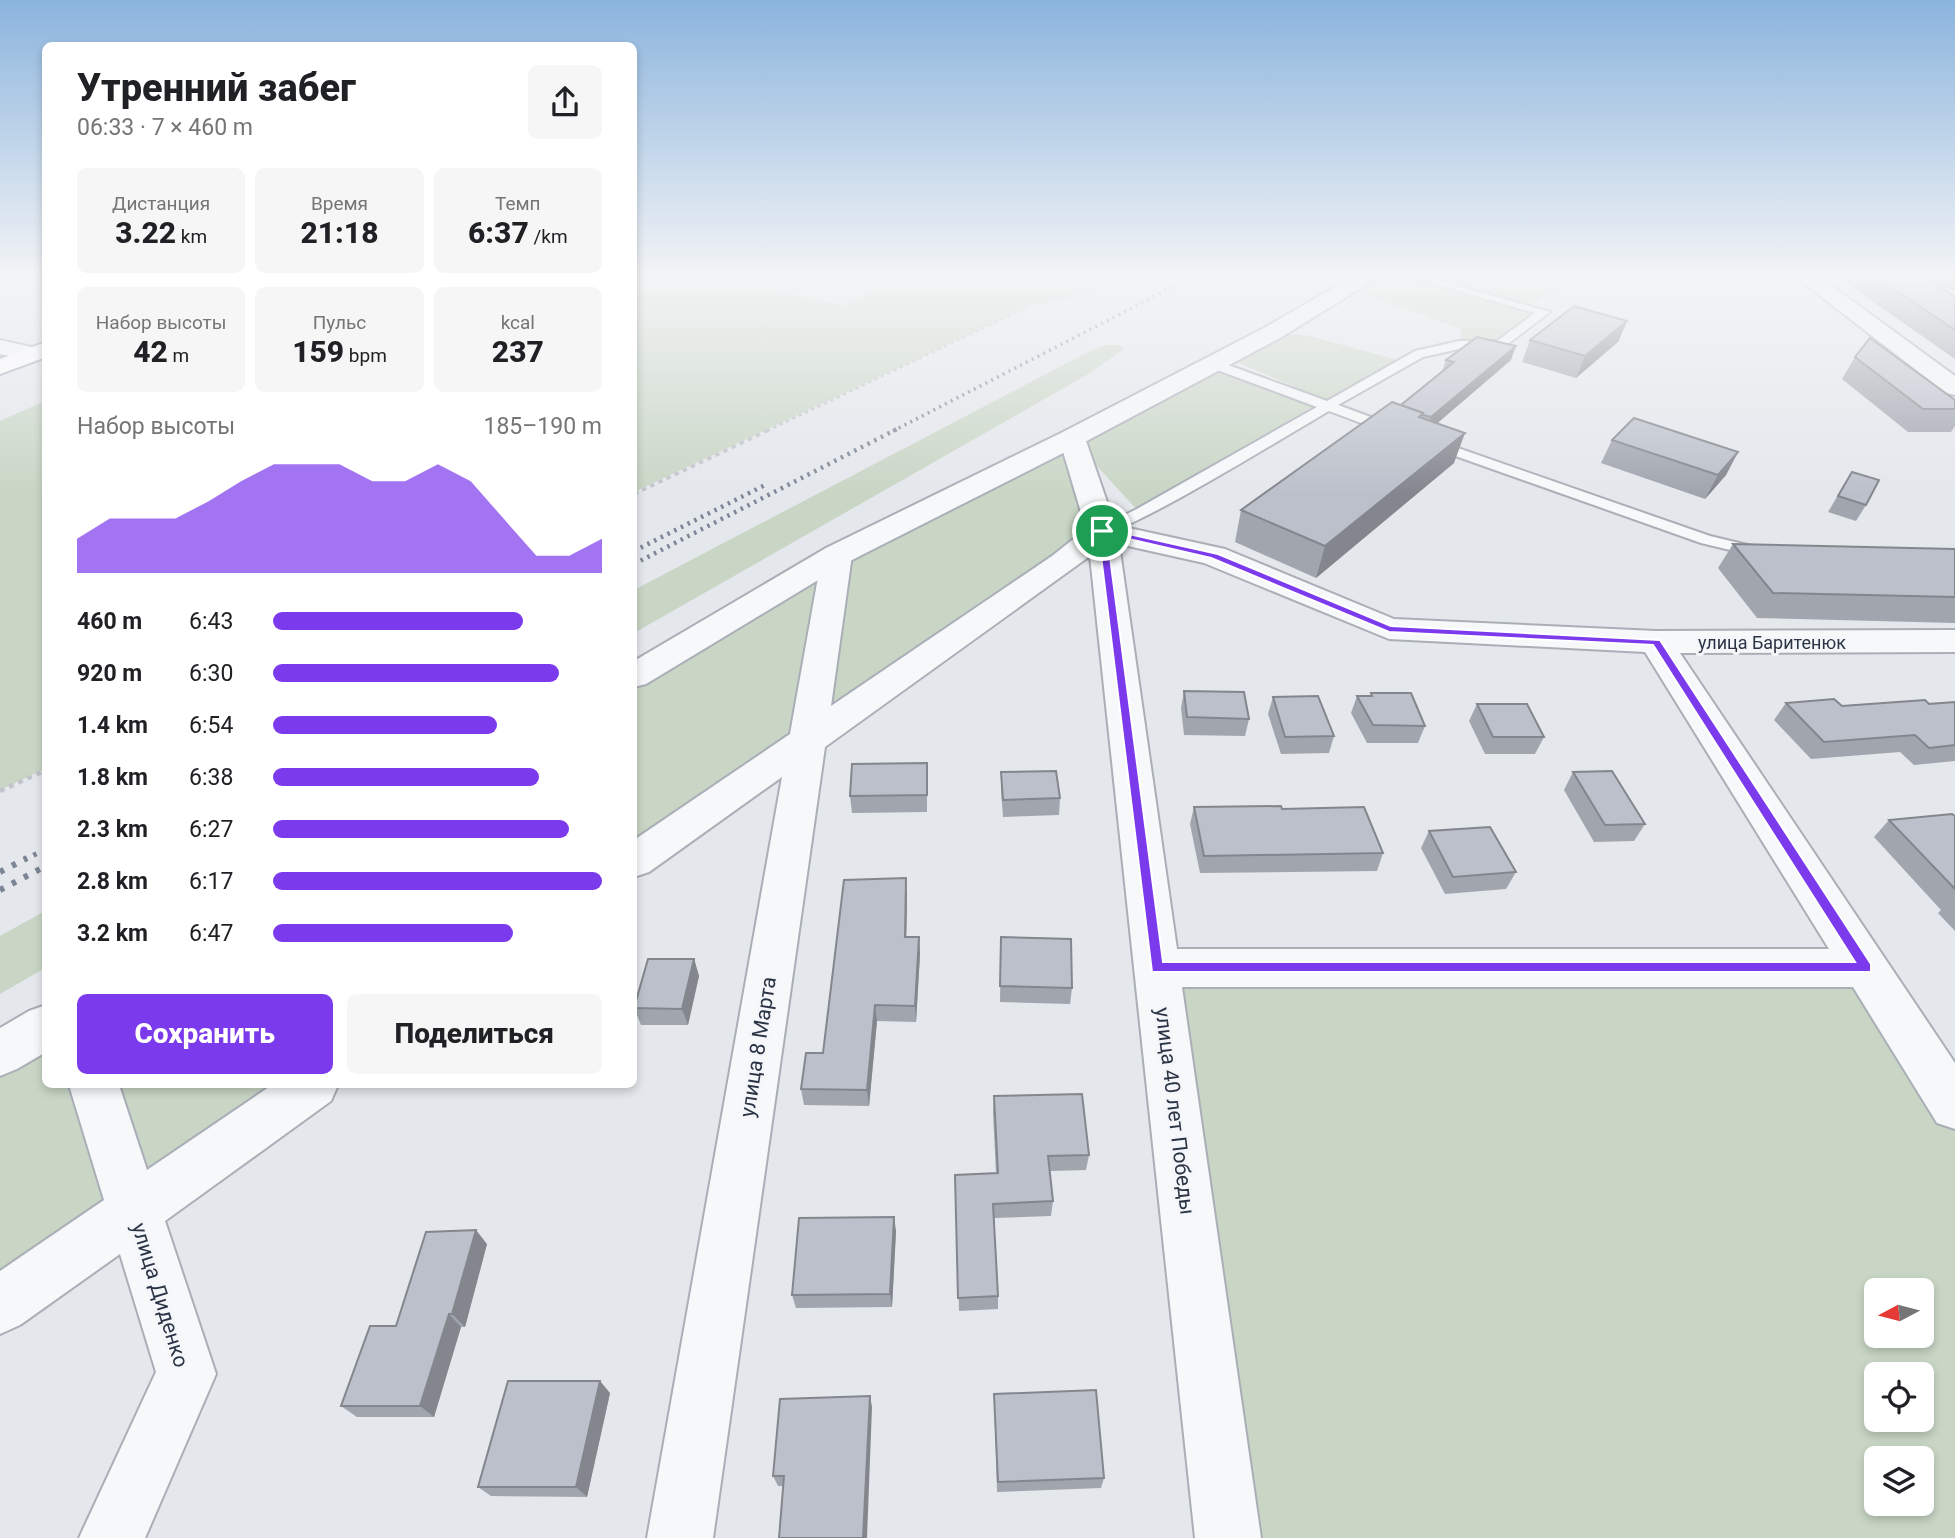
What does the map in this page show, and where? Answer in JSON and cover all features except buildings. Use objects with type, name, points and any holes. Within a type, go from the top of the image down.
[{"type":"main road","points":[[0,368],[39,352]]},
{"type":"street","points":[[22,350],[39,352]]},
{"type":"street","points":[[637,674],[837,555],[1072,438],[1238,350]]},
{"type":"street","points":[[1904,350],[1955,388]]},
{"type":"street","name":"улица 40 лет Победы","points":[[1072,438],[1102,531],[1228,1538]]},
{"type":"street","points":[[637,859],[1063,563],[1102,531]]},
{"type":"street","name":"улица Баритенюк","points":[[1102,531],[1214,556],[1389,629],[1656,642],[1955,641]]},
{"type":"street","name":"улица 8 Марта","points":[[680,1538],[837,555]]},
{"type":"street","points":[[1656,642],[1955,1106]]},
{"type":"street","points":[[1157,968],[1866,968]]},
{"type":"street","points":[[0,1054],[42,1028]]},
{"type":"street","name":"улица Диденко","points":[[95,1088],[186,1374],[112,1538]]},
{"type":"street","points":[[0,1305],[309,1088]]},
{"type":"lane","points":[[1102,531],[1140,513],[1419,354],[1438,350]]},
{"type":"lane","points":[[1213,364],[1400,432]]},
{"type":"lane","points":[[1426,441],[1706,540],[1770,553]]},
{"type":"path","points":[[637,493],[938,350]]},
{"type":"path","points":[[0,791],[42,772]]},
{"type":"green space","points":[[637,350],[937,350],[637,491]]},
{"type":"green space","points":[[1123,350],[1085,376],[637,631],[637,588],[1090,351]]},
{"type":"green space","points":[[1240,350],[1360,350],[1405,362],[1331,403],[1226,357]]},
{"type":"green space","points":[[1205,368],[1319,409],[1140,513],[1073,440],[1102,531],[637,859],[637,674],[837,555]]},
{"type":"green space","points":[[42,402],[42,770],[0,790],[0,421]]},
{"type":"green space","points":[[42,913],[42,970],[0,994],[0,936]]},
{"type":"green space","points":[[1157,968],[1866,968],[1955,1106],[1955,1538],[1228,1538]]},
{"type":"green space","points":[[42,1028],[42,1088],[309,1088],[0,1305],[0,1054]]},
{"type":"railway","points":[[893,431],[1051,350]]},
{"type":"railway","points":[[637,562],[897,429]]},
{"type":"railway","points":[[637,549],[767,484]]},
{"type":"railway","points":[[24,860],[42,851]]},
{"type":"railway","points":[[0,872],[27,858]]},
{"type":"railway","points":[[0,890],[42,868]]},
{"type":"route","points":[[1102,531],[1214,556],[1389,629],[1656,642],[1866,968],[1157,968],[1102,531]]}]
